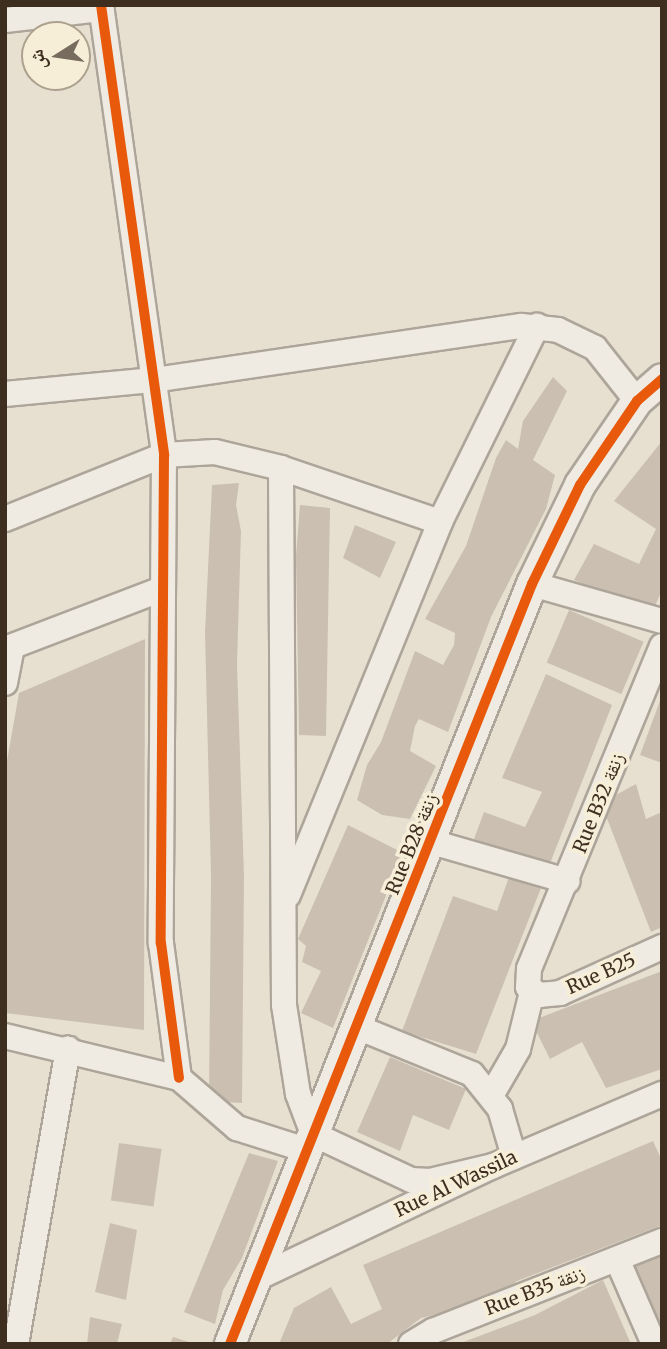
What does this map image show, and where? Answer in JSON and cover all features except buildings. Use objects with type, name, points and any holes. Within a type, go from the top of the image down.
[{"type":"street","points":[[5,20],[101,7],[164,455],[161,943],[179,1078]]},
{"type":"street","points":[[283,908],[440,522],[537,326]]},
{"type":"street","points":[[5,394],[154,380],[537,326],[574,335],[595,348],[637,401]]},
{"type":"street","name":"Rue B28 زنقة","points":[[230,1344],[253,1280],[432,842],[532,584],[580,485],[637,401],[662,379]]},
{"type":"street","points":[[5,519],[164,455],[215,452],[281,468],[440,522]]},
{"type":"street","points":[[281,468],[283,908],[288,1046],[310,1142]]},
{"type":"street","points":[[532,584],[662,621]]},
{"type":"street","points":[[5,683],[8,648],[162,589]]},
{"type":"street","name":"Rue B32 زنقة","points":[[533,992],[526,978],[662,646]]},
{"type":"street","points":[[432,842],[567,881]]},
{"type":"street","name":"Rue B25","points":[[533,992],[559,993],[662,947]]},
{"type":"street","points":[[492,1094],[518,1049],[533,992]]},
{"type":"street","points":[[5,1036],[68,1049],[179,1078],[237,1128],[310,1142],[411,1180],[430,1181],[504,1161],[492,1094],[472,1074],[357,1027]]},
{"type":"street","points":[[16,1344],[68,1049]]},
{"type":"street","name":"Rue Al Wassila","points":[[253,1280],[504,1161],[662,1094]]},
{"type":"street","name":"Rue B35 زنقة","points":[[411,1344],[433,1331],[662,1241]]},
{"type":"street","points":[[617,1259],[654,1344]]},
{"type":"cycle path","points":[[101,5],[164,455],[161,943],[179,1078]]},
{"type":"cycle path","points":[[230,1344],[532,584],[580,485],[637,401],[662,379]]}]
